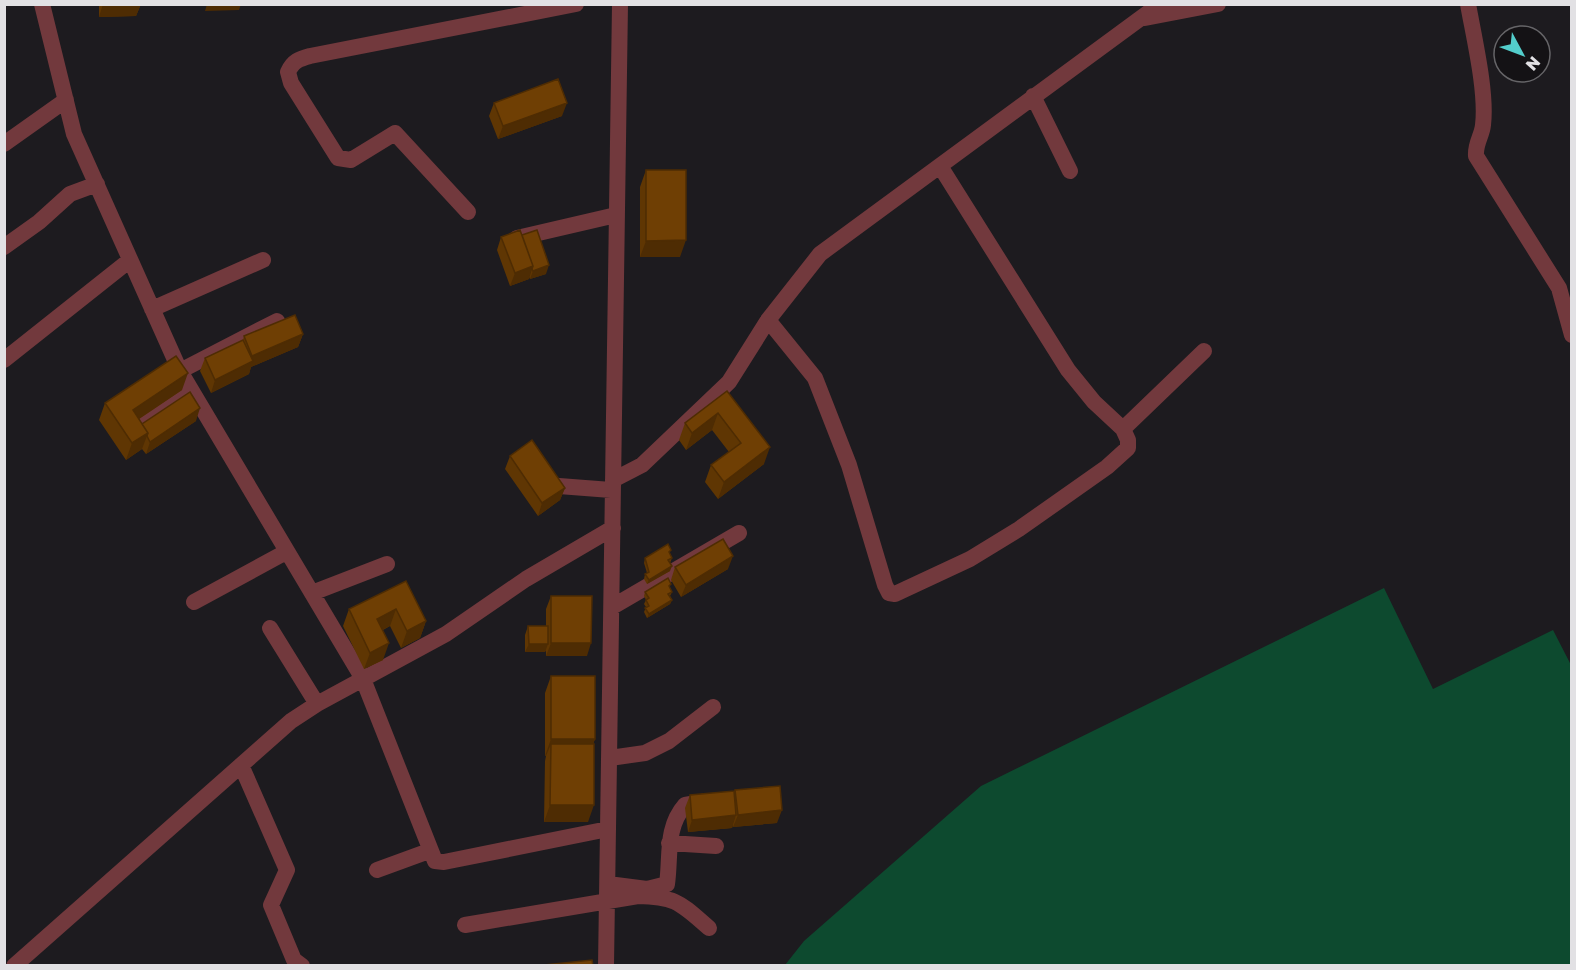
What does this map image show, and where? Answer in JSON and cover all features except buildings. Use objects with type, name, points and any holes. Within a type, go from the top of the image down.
[{"type":"street","points":[[42,4],[74,134],[152,309],[191,390],[363,679],[429,851],[435,861],[444,862],[608,829]]},
{"type":"street","points":[[468,212],[395,133],[351,160],[346,162],[338,158],[291,83],[288,72],[291,66],[297,60],[310,56],[576,4]]},
{"type":"street","points":[[606,966],[620,4]]},
{"type":"street","points":[[559,486],[612,485],[642,465],[729,382],[768,320],[813,260],[1160,4]]},
{"type":"street","points":[[1144,18],[1218,4]]},
{"type":"street","points":[[1468,4],[1481,90],[1483,126],[1477,140],[1476,156],[1559,288],[1572,336]]},
{"type":"street","points":[[1033,96],[1070,171]]},
{"type":"street","points":[[4,144],[66,100]]},
{"type":"street","points":[[768,320],[815,378],[849,465],[889,593],[895,594],[970,559],[1019,529],[1107,467],[1128,448],[1128,440],[1123,429],[1094,402],[1068,370],[940,166]]},
{"type":"street","points":[[4,247],[39,222],[70,194],[97,184]]},
{"type":"street","points":[[501,242],[616,215]]},
{"type":"street","points":[[4,360],[130,260]]},
{"type":"street","points":[[152,309],[263,260]]},
{"type":"street","points":[[180,370],[277,321]]},
{"type":"street","points":[[1123,429],[1204,351]]},
{"type":"street","points":[[136,428],[191,390]]},
{"type":"street","points":[[14,966],[291,722],[317,704],[446,634],[526,579],[613,528]]},
{"type":"street","points":[[612,607],[739,533]]},
{"type":"street","points":[[194,602],[286,552]]},
{"type":"street","points":[[312,593],[387,564]]},
{"type":"street","points":[[270,628],[317,704]]},
{"type":"street","points":[[610,758],[645,753],[669,741],[713,707]]},
{"type":"street","points":[[241,765],[287,870],[271,905],[294,960],[302,966]]},
{"type":"street","points":[[465,925],[608,892],[647,889],[667,884],[669,843],[673,826],[685,805],[724,796]]},
{"type":"street","points":[[669,843],[716,846]]},
{"type":"street","points":[[377,870],[429,851]]},
{"type":"street","points":[[608,892],[664,897],[679,902],[709,928]]},
{"type":"green space","points":[[1384,588],[1433,689],[1553,630],[1571,665],[1571,965],[785,965],[804,941],[981,786]]}]
